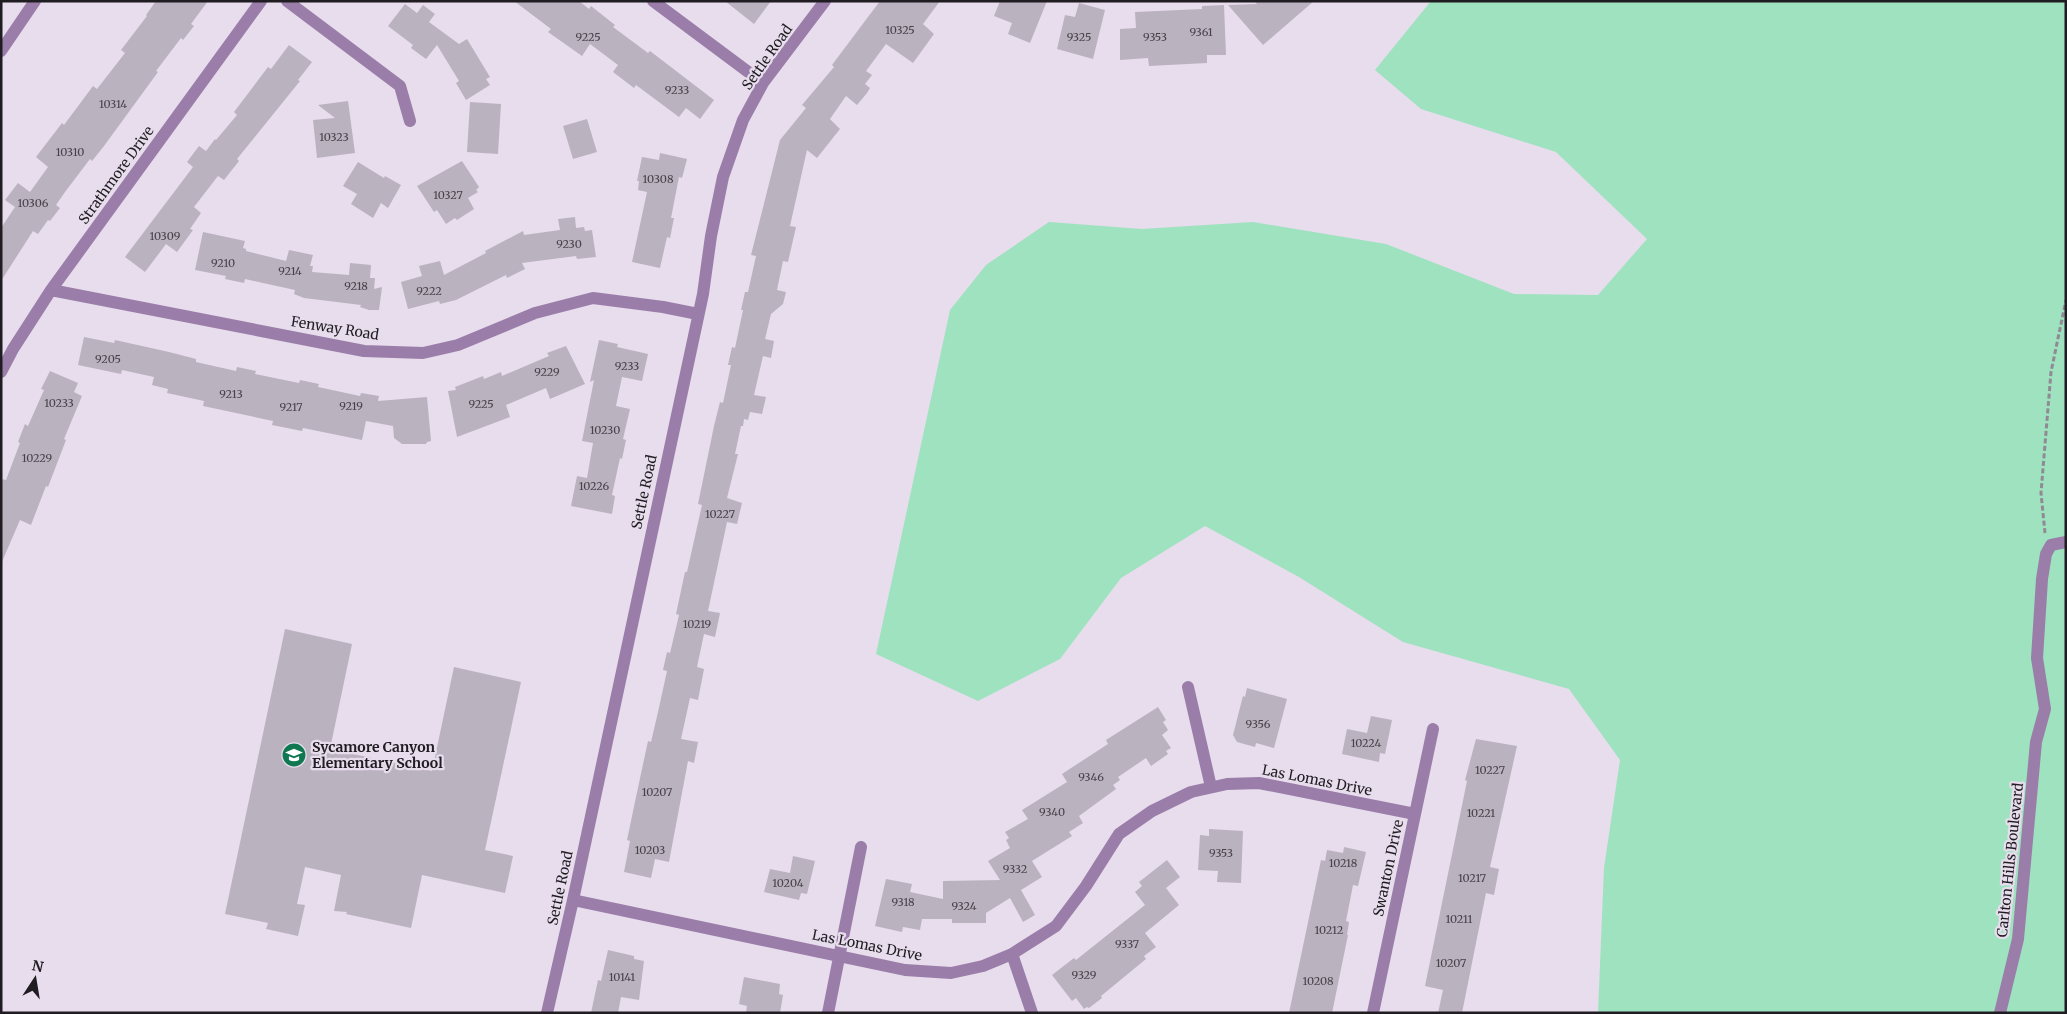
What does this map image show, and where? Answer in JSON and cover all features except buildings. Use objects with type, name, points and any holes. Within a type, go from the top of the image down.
[{"type":"street","points":[[1,51],[35,1]]},
{"type":"street","name":"Strathmore Drive","points":[[1,372],[12,349],[51,290],[261,1]]},
{"type":"street","points":[[287,1],[400,86],[410,121]]},
{"type":"street","points":[[653,1],[764,83]]},
{"type":"street","name":"Settle Road","points":[[547,1013],[573,900],[698,314],[723,177],[743,120],[764,83],[825,1]]},
{"type":"street","name":"Fenway Road","points":[[51,290],[364,351],[423,353],[458,345],[535,314],[593,298],[663,307],[698,314]]},
{"type":"street","points":[[2046,554],[2051,545],[2066,542]]},
{"type":"street","name":"Carlton Hills Boulevard","points":[[2000,1013],[2018,939],[2036,742],[2045,709],[2037,658],[2042,579],[2046,554]]},
{"type":"street","points":[[1188,687],[1211,787]]},
{"type":"street","name":"Swanton Drive","points":[[1373,1013],[1433,729]]},
{"type":"street","name":"Las Lomas Drive","points":[[573,900],[905,970],[951,973],[983,966],[1012,954],[1056,926],[1086,886],[1119,834],[1171,800],[1211,787],[1259,783],[1415,814]]},
{"type":"street","points":[[828,1013],[861,847]]},
{"type":"street","points":[[1012,954],[1032,1013]]},
{"type":"path","points":[[2046,554],[2041,493],[2051,372],[2066,300]]},
{"type":"green space","points":[[1431,1],[2066,1],[2066,1013],[1598,1013],[1604,868],[1620,760],[1569,689],[1403,642],[1299,577],[1205,526],[1121,578],[1060,659],[978,701],[876,654],[950,310],[986,265],[1049,222],[1142,229],[1253,222],[1386,244],[1514,294],[1598,295],[1647,239],[1556,152],[1421,109],[1375,70]]},
{"type":"place","name":"Sycamore Canyon Elementary School","points":[[294,755]]}]
